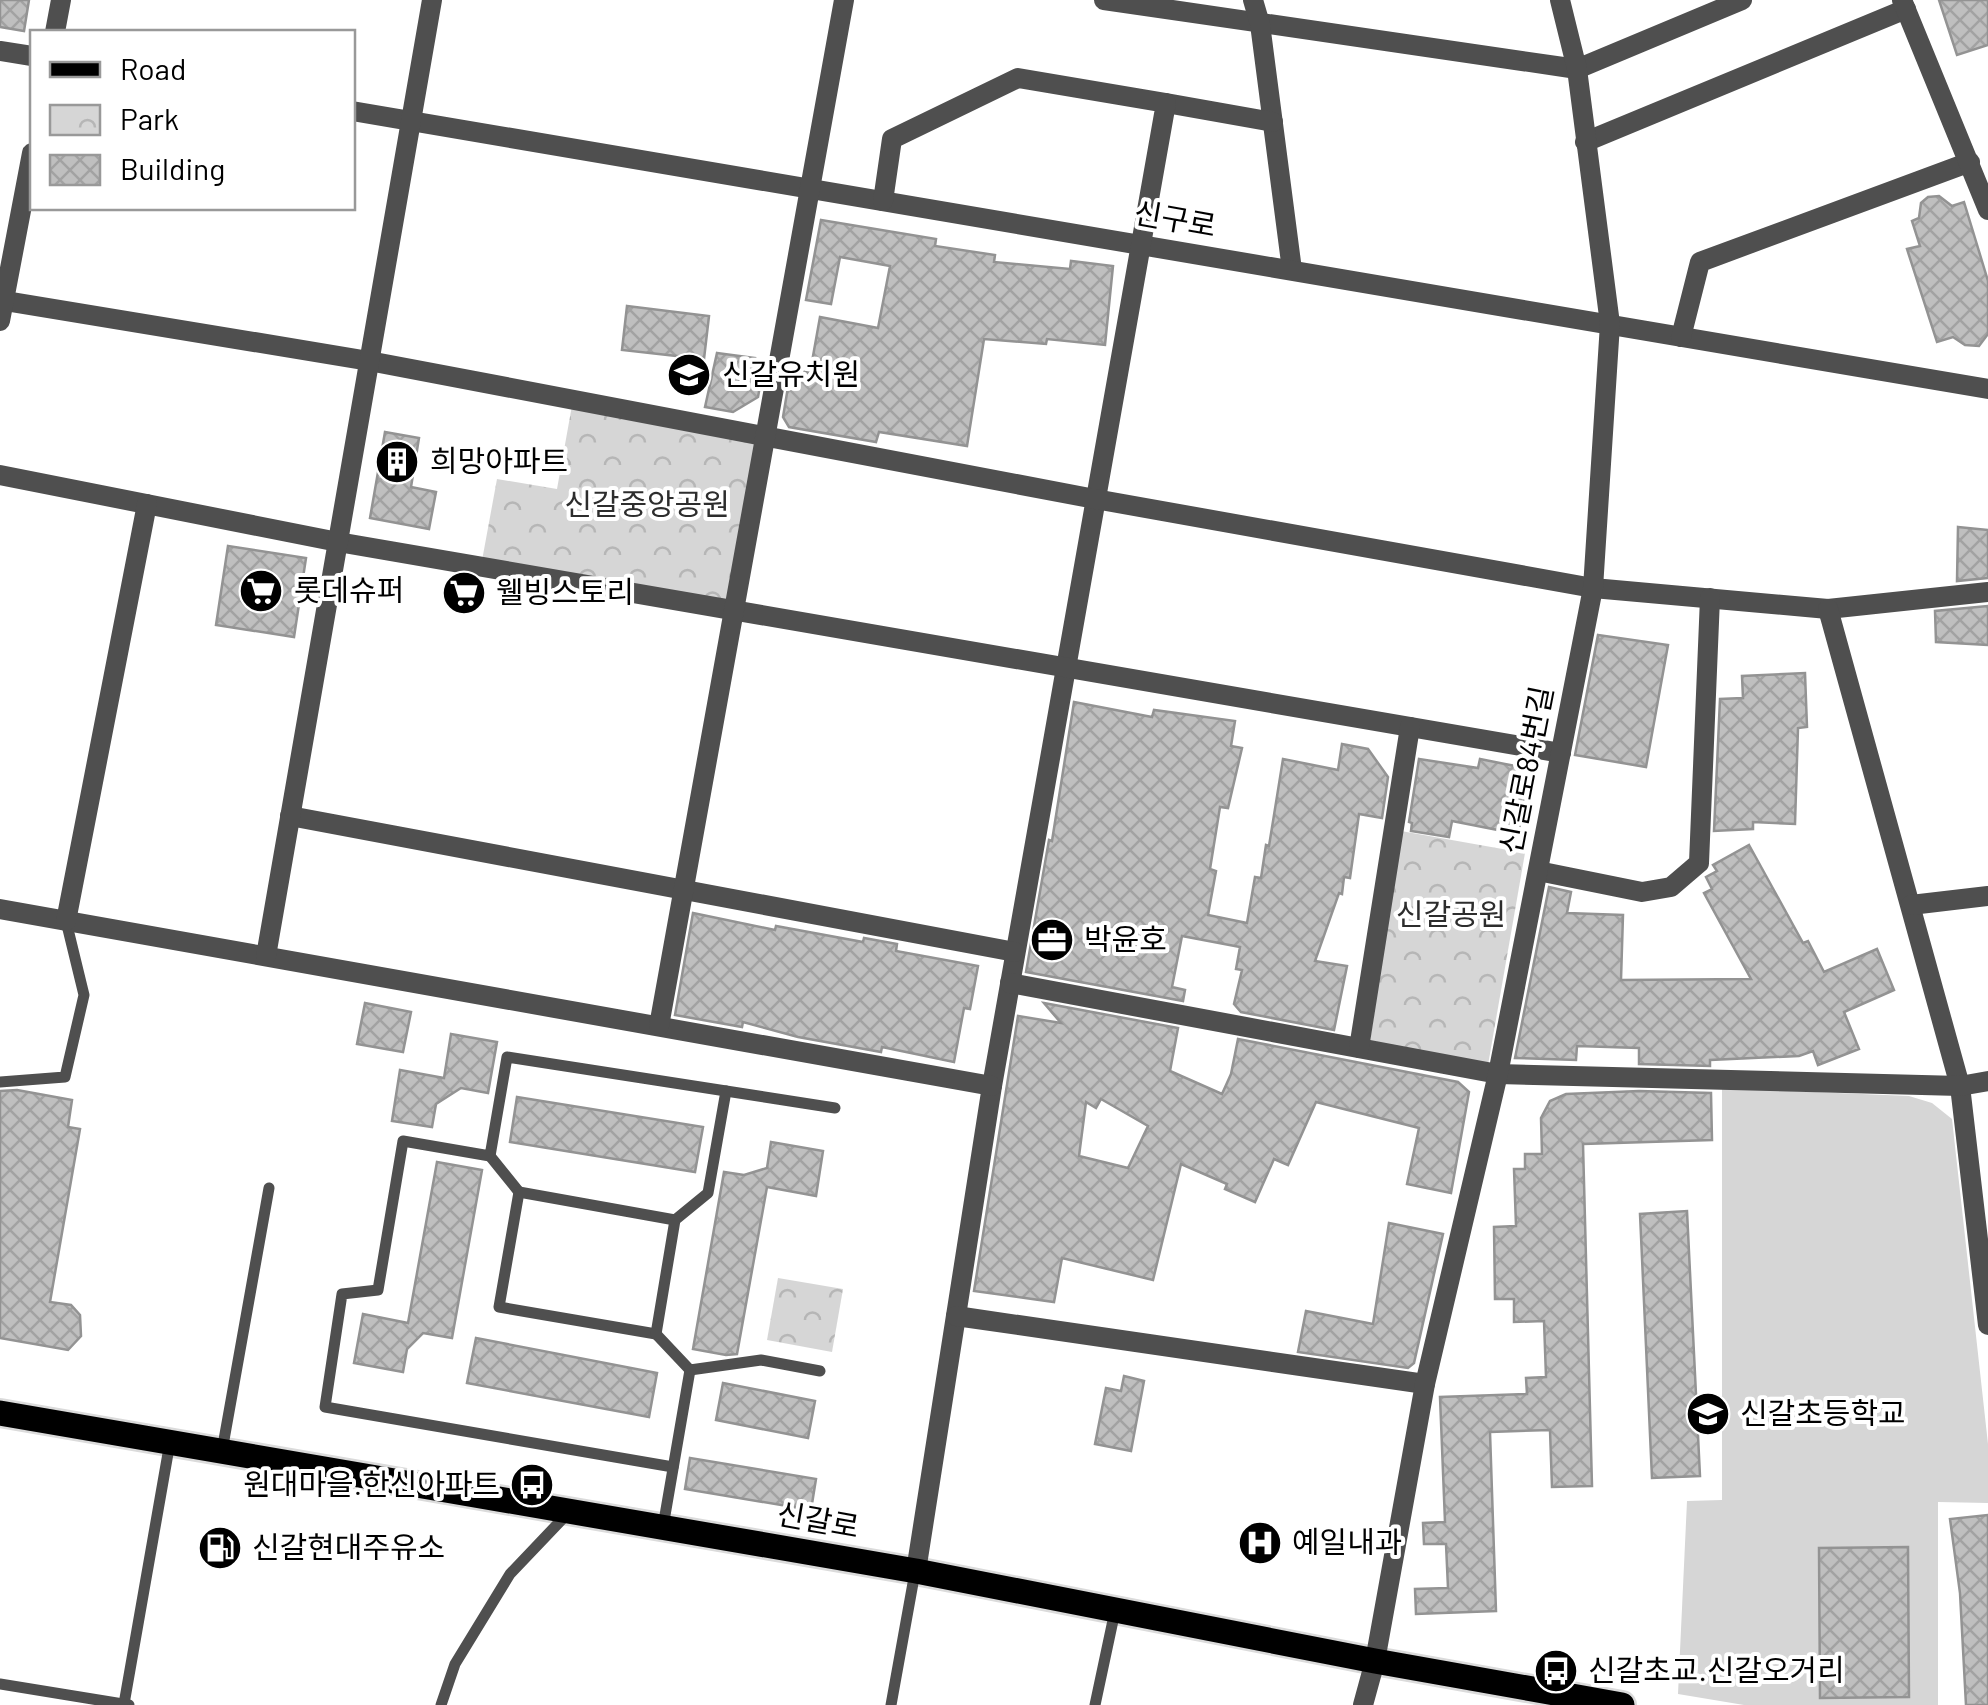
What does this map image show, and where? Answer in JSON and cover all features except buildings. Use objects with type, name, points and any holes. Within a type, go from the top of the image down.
[{"type":"main road","name":"신갈로","points":[[0,1413],[916,1571],[1375,1662],[1622,1705]]},
{"type":"street","points":[[56,30],[61,0]]},
{"type":"street","points":[[266,956],[432,0]]},
{"type":"street","points":[[659,1026],[844,0]]},
{"type":"street","points":[[1104,0],[1576,68],[1742,0]]},
{"type":"street","points":[[1252,0],[1260,24],[1292,270]]},
{"type":"street","name":"신갈로84번길","points":[[1363,1705],[1375,1662],[1425,1384],[1498,1074],[1593,588],[1610,324],[1576,68],[1560,0]]},
{"type":"street","points":[[1585,142],[1904,4],[1988,210]]},
{"type":"street","points":[[0,50],[30,56]]},
{"type":"street","points":[[883,200],[892,139],[1018,78],[1273,122]]},
{"type":"street","points":[[916,1571],[992,1086],[1166,103]]},
{"type":"street","name":"신구로","points":[[355,111],[1988,388]]},
{"type":"street","points":[[1682,336],[1700,262],[1970,162]]},
{"type":"street","points":[[30,163],[1,307],[369,361],[1094,499],[1593,588],[1828,609],[1988,592]]},
{"type":"street","points":[[0,475],[338,542],[1561,752]]},
{"type":"street","points":[[66,921],[148,504]]},
{"type":"street","points":[[1538,870],[1642,892],[1672,887],[1699,862],[1710,598]]},
{"type":"street","points":[[1828,609],[1960,1086],[1984,1254],[1988,1325]]},
{"type":"street","points":[[1358,1048],[1410,727]]},
{"type":"street","points":[[290,816],[1015,952]]},
{"type":"street","points":[[1910,905],[1988,896]]},
{"type":"street","points":[[0,909],[992,1086]]},
{"type":"street","points":[[1010,983],[1498,1074],[1960,1086],[1988,1081]]},
{"type":"street","points":[[956,1316],[1425,1384]]},
{"type":"lane","points":[[0,1082],[65,1077],[84,995],[66,921]]},
{"type":"lane","points":[[490,1156],[507,1057],[835,1108]]},
{"type":"lane","points":[[656,1334],[675,1220],[708,1194],[726,1091]]},
{"type":"lane","points":[[673,1467],[325,1407],[342,1294],[378,1290],[403,1141],[490,1156],[519,1192],[675,1220]]},
{"type":"lane","points":[[222,1451],[269,1188]]},
{"type":"lane","points":[[519,1192],[499,1306],[656,1334],[690,1370]]},
{"type":"lane","points":[[690,1370],[761,1360],[820,1371]]},
{"type":"lane","points":[[663,1527],[690,1370]]},
{"type":"lane","points":[[0,1684],[126,1705],[170,1442]]},
{"type":"lane","points":[[441,1705],[456,1664],[510,1574],[570,1512]]},
{"type":"lane","points":[[891,1705],[916,1571]]},
{"type":"lane","points":[[1095,1705],[1116,1610]]},
{"type":"green space","name":"신갈중앙공원","points":[[573,400],[767,435],[734,612],[481,566],[497,479],[557,489]]},
{"type":"green space","name":"신갈공원","points":[[1401,831],[1525,853],[1488,1065],[1370,1041]]},
{"type":"green space","points":[[1722,1088],[1909,1096],[1932,1103],[1952,1119],[1988,1444],[1988,1503],[1938,1502],[1938,1705],[1744,1705],[1678,1694],[1687,1501],[1722,1500]]},
{"type":"green space","points":[[778,1278],[843,1289],[832,1352],[767,1340]]},
{"type":"place","name":"신갈유치원","points":[[689,375]]},
{"type":"place","name":"희망아파트","points":[[397,462]]},
{"type":"place","name":"롯데슈퍼","points":[[261,591]]},
{"type":"place","name":"웰빙스토리","points":[[464,593]]},
{"type":"place","name":"박윤호","points":[[1052,940]]},
{"type":"place","name":"신갈초등학교","points":[[1708,1414]]},
{"type":"place","name":"원대마을.한신아파트","points":[[532,1485]]},
{"type":"place","name":"예일내과","points":[[1260,1543]]},
{"type":"place","name":"신갈현대주유소","points":[[220,1548]]},
{"type":"place","name":"신갈초교.신갈오거리","points":[[1556,1671]]}]
